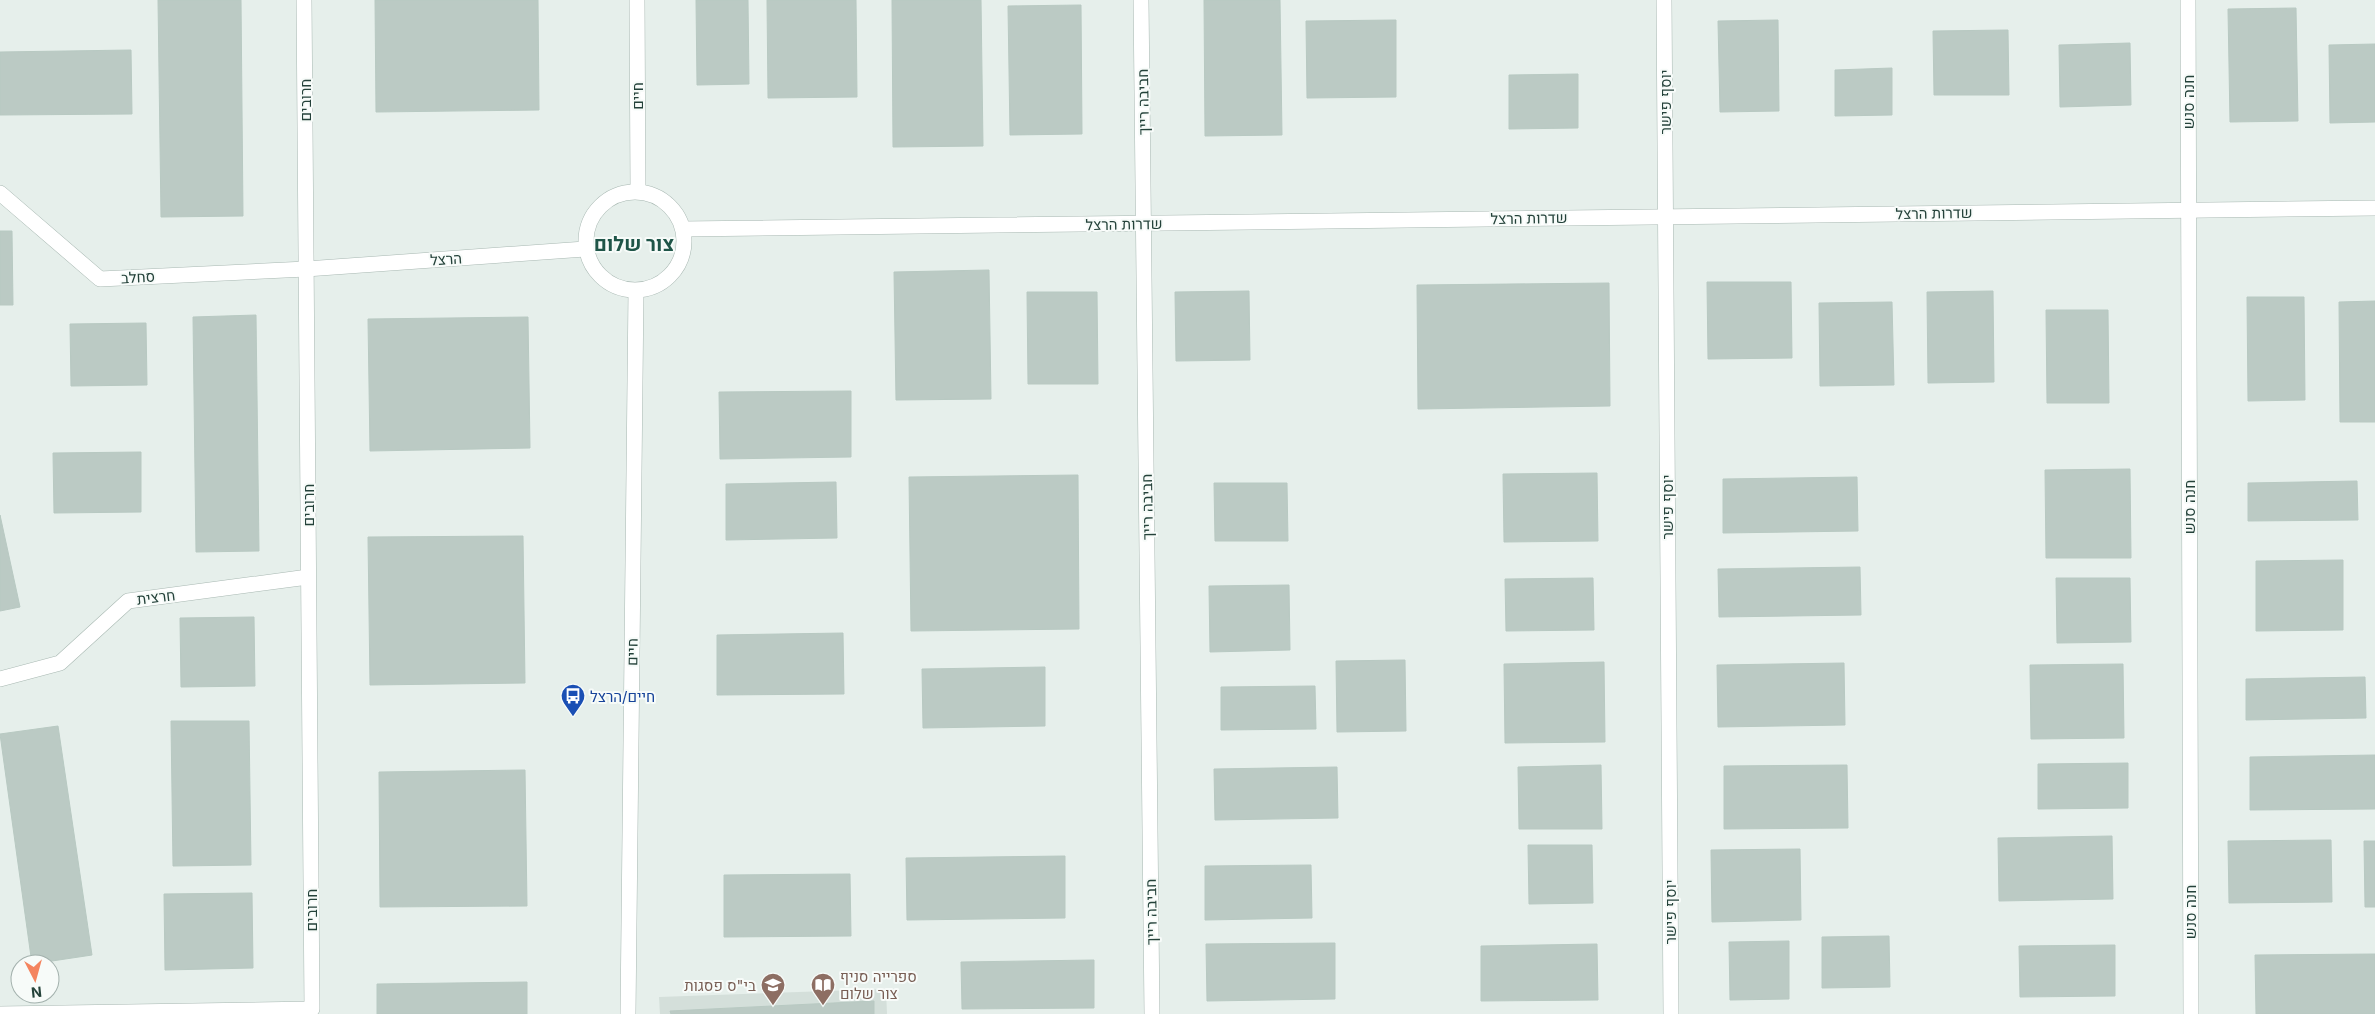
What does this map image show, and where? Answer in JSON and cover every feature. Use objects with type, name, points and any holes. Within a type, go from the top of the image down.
[{"type":"street","name":"חרובים","points":[[0,1014],[312,1009],[304,0]]},
{"type":"street","name":"חיים","points":[[637,0],[638,191]]},
{"type":"street","name":"חביבה רייך","points":[[1142,0],[1152,1014]]},
{"type":"street","name":"יוסף פישר","points":[[1664,0],[1671,1014]]},
{"type":"street","name":"חנה סנש","points":[[2188,0],[2191,1014]]},
{"type":"street","points":[[638,191],[664,201],[676,213],[683,229],[684,249],[678,265],[668,278],[653,287],[636,290],[616,288],[602,278],[591,265],[585,249],[586,230],[593,214],[605,201],[620,193],[638,191]]},
{"type":"street","name":"סחלב","points":[[0,193],[100,279],[306,268]]},
{"type":"street","name":"שדרות הרצל","points":[[683,229],[2375,208]]},
{"type":"street","name":"הרצל","points":[[306,268],[585,249]]},
{"type":"street","name":"חיים","points":[[628,1014],[636,290]]},
{"type":"street","name":"חרצית","points":[[0,679],[60,663],[128,601],[308,577]]},
{"type":"shaded area","name":"בי\"ס פסגות","points":[[886,989],[887,1014],[660,1014],[659,997]]},
{"type":"building","points":[[158,0],[241,0],[243,216],[161,217]]},
{"type":"building","points":[[375,0],[538,0],[539,110],[376,112]]},
{"type":"building","points":[[696,0],[748,0],[749,84],[697,85]]},
{"type":"building","points":[[767,0],[856,0],[857,97],[768,98]]},
{"type":"building","points":[[892,0],[981,0],[983,146],[893,147]]},
{"type":"building","points":[[1204,0],[1280,0],[1282,135],[1205,136]]},
{"type":"building","points":[[1081,5],[1082,134],[1010,135],[1008,6]]},
{"type":"building","points":[[2296,8],[2298,121],[2230,122],[2228,9]]},
{"type":"building","points":[[1396,20],[1396,97],[1307,98],[1306,21]]},
{"type":"building","points":[[1778,20],[1779,111],[1720,112],[1718,21]]},
{"type":"building","points":[[2008,30],[2009,95],[1934,95],[1933,31]]},
{"type":"building","points":[[2130,43],[2131,105],[2060,107],[2059,45]]},
{"type":"building","points":[[2375,44],[2375,122],[2330,123],[2329,45]]},
{"type":"building","points":[[131,50],[132,114],[0,115],[0,52]]},
{"type":"building","points":[[1892,68],[1892,115],[1835,116],[1835,70]]},
{"type":"building","points":[[1578,74],[1578,128],[1509,129],[1509,75]]},
{"type":"building","points":[[0,231],[12,231],[13,305],[0,305]]},
{"type":"building","points":[[989,270],[991,399],[896,400],[894,272]]},
{"type":"building","points":[[1707,282],[1791,282],[1792,358],[1708,359]]},
{"type":"building","points":[[1609,283],[1610,406],[1418,409],[1417,285]]},
{"type":"building","points":[[1249,291],[1250,360],[1176,361],[1175,292]]},
{"type":"building","points":[[1993,291],[1994,382],[1928,383],[1927,292]]},
{"type":"building","points":[[1027,292],[1097,292],[1098,384],[1028,384]]},
{"type":"building","points":[[2247,297],[2304,297],[2305,400],[2248,401]]},
{"type":"building","points":[[2375,301],[2375,422],[2340,422],[2339,302]]},
{"type":"building","points":[[1892,302],[1894,385],[1820,386],[1819,303]]},
{"type":"building","points":[[2046,310],[2108,310],[2109,403],[2047,403]]},
{"type":"building","points":[[256,315],[259,551],[196,552],[193,317]]},
{"type":"building","points":[[528,317],[530,448],[370,451],[368,319]]},
{"type":"building","points":[[146,323],[147,385],[71,386],[70,324]]},
{"type":"building","points":[[851,391],[851,457],[720,459],[719,392]]},
{"type":"building","points":[[141,452],[141,512],[54,513],[53,453]]},
{"type":"building","points":[[2130,469],[2131,558],[2046,558],[2045,470]]},
{"type":"building","points":[[1597,473],[1598,541],[1504,542],[1503,474]]},
{"type":"building","points":[[1078,475],[1079,629],[911,631],[909,477]]},
{"type":"building","points":[[1857,477],[1858,531],[1723,533],[1723,479]]},
{"type":"building","points":[[2357,481],[2358,520],[2248,521],[2248,483]]},
{"type":"building","points":[[836,482],[837,538],[726,540],[726,484]]},
{"type":"building","points":[[1214,483],[1287,483],[1288,541],[1215,541]]},
{"type":"building","points":[[0,515],[20,607],[0,611]]},
{"type":"building","points":[[523,536],[525,683],[370,685],[368,537]]},
{"type":"building","points":[[2343,560],[2343,630],[2256,631],[2256,561]]},
{"type":"building","points":[[1860,567],[1861,615],[1719,617],[1718,569]]},
{"type":"building","points":[[1593,578],[1594,630],[1506,631],[1505,579]]},
{"type":"building","points":[[2056,578],[2130,578],[2131,642],[2057,643]]},
{"type":"building","points":[[1289,585],[1290,650],[1210,652],[1209,586]]},
{"type":"building","points":[[254,617],[255,686],[181,687],[180,618]]},
{"type":"building","points":[[843,633],[844,694],[717,695],[717,635]]},
{"type":"building","points":[[1405,660],[1406,731],[1337,732],[1336,661]]},
{"type":"building","points":[[1604,662],[1605,742],[1505,743],[1504,664]]},
{"type":"building","points":[[1844,663],[1845,725],[1718,727],[1717,665]]},
{"type":"building","points":[[2123,664],[2124,738],[2031,739],[2030,665]]},
{"type":"building","points":[[1045,667],[1045,726],[923,728],[922,669]]},
{"type":"building","points":[[2365,677],[2366,718],[2246,720],[2246,679]]},
{"type":"building","points":[[1315,686],[1316,729],[1221,730],[1221,687]]},
{"type":"building","points":[[171,721],[249,721],[251,865],[173,866]]},
{"type":"building","points":[[58,726],[92,955],[60,960],[60,954],[31,954],[0,734]]},
{"type":"building","points":[[2375,755],[2375,809],[2250,810],[2250,757]]},
{"type":"building","points":[[2128,763],[2128,808],[2038,809],[2038,764]]},
{"type":"building","points":[[1601,765],[1602,829],[1519,829],[1518,767]]},
{"type":"building","points":[[1847,765],[1848,828],[1724,829],[1724,766]]},
{"type":"building","points":[[1337,767],[1338,818],[1215,820],[1214,769]]},
{"type":"building","points":[[525,770],[527,906],[380,907],[379,772]]},
{"type":"building","points":[[2112,836],[2113,899],[1999,901],[1998,838]]},
{"type":"building","points":[[2331,840],[2332,902],[2229,903],[2228,841]]},
{"type":"building","points":[[2364,841],[2375,841],[2375,907],[2365,907]]},
{"type":"building","points":[[1528,845],[1592,845],[1593,903],[1529,904]]},
{"type":"building","points":[[1800,849],[1801,920],[1712,922],[1711,850]]},
{"type":"building","points":[[1065,856],[1065,918],[907,920],[906,858]]},
{"type":"building","points":[[1311,865],[1312,918],[1205,920],[1205,866]]},
{"type":"building","points":[[850,874],[851,936],[724,937],[724,875]]},
{"type":"building","points":[[252,893],[253,968],[165,970],[164,894]]},
{"type":"building","points":[[1889,936],[1890,987],[1822,988],[1822,937]]},
{"type":"building","points":[[1789,941],[1789,999],[1730,1000],[1729,942]]},
{"type":"building","points":[[1335,943],[1335,999],[1207,1001],[1206,944]]},
{"type":"building","points":[[1597,944],[1598,1000],[1481,1001],[1481,946]]},
{"type":"building","points":[[2115,945],[2115,996],[2020,997],[2019,946]]},
{"type":"building","points":[[2375,954],[2375,1014],[2256,1014],[2255,955]]},
{"type":"building","points":[[1094,960],[1094,1008],[962,1009],[961,962]]},
{"type":"building","points":[[527,982],[527,1014],[377,1014],[377,984]]},
{"type":"building","name":"ספרייה סניף צור שלום","points":[[874,1001],[874,1014],[671,1014],[670,1011]]},
{"type":"place","name":"חיים/הרצל","points":[[573,717]]},
{"type":"place","name":"בי\"ס פסגות","points":[[773,1006]]},
{"type":"place","name":"ספרייה סניף צור שלום","points":[[823,1006]]},
{"type":"district","name":"צור שלום","points":[[634,244]]}]
